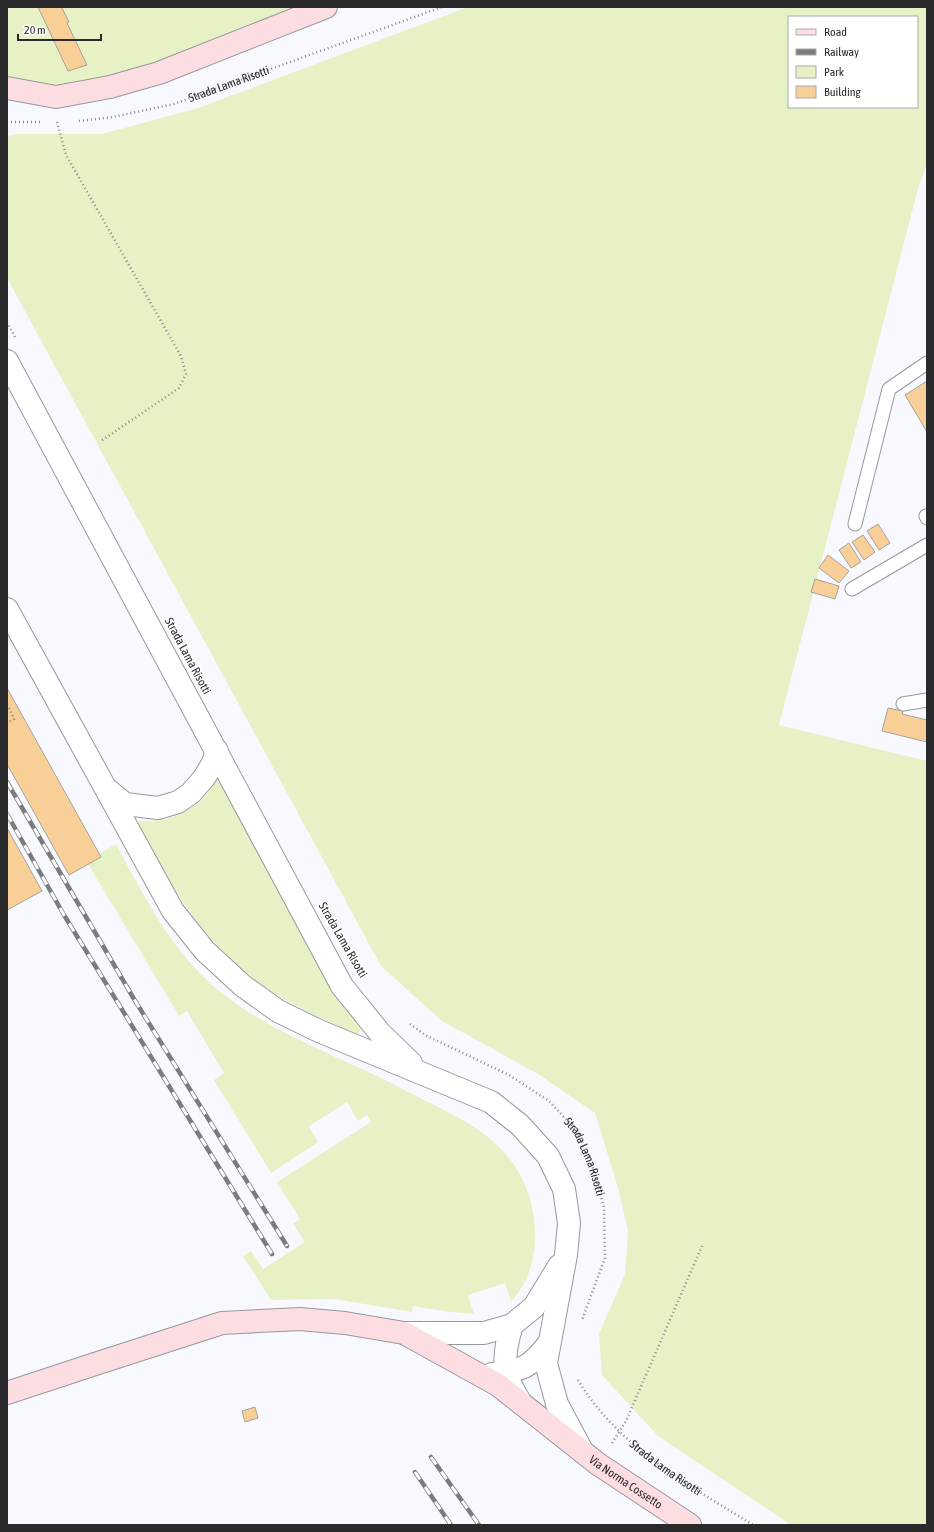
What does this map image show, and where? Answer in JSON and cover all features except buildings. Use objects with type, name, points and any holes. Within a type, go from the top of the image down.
[{"type":"street","points":[[9,90],[56,97],[110,87],[158,73],[326,7]]},
{"type":"street","points":[[7,361],[44,433],[217,751],[342,986],[380,1033],[417,1070]]},
{"type":"street","points":[[7,608],[103,785],[174,911],[205,951],[243,986],[278,1011],[319,1031],[417,1070],[491,1102],[520,1125],[548,1156],[564,1189],[569,1223],[566,1255],[546,1362],[557,1404],[590,1458]]},
{"type":"street","points":[[103,785],[125,804],[158,808],[178,802],[190,793],[204,778],[217,751]]},
{"type":"street","points":[[404,1333],[484,1333],[512,1325],[534,1307],[566,1255]]},
{"type":"street","name":"Via Norma Cossetto","points":[[7,1393],[222,1323],[300,1319],[345,1323],[404,1333],[498,1385],[590,1458],[690,1525]]},
{"type":"street","points":[[512,1325],[506,1342],[505,1363],[510,1387],[521,1403]]},
{"type":"street","points":[[481,1375],[507,1372],[526,1367],[536,1360],[549,1343]]},
{"type":"lane","points":[[855,524],[889,389],[927,363]]},
{"type":"lane","points":[[852,589],[927,545]]},
{"type":"lane","points":[[903,704],[927,700]]},
{"type":"path","name":"Strada Lama Risotti","points":[[78,121],[113,117],[174,104],[442,7]]},
{"type":"path","points":[[56,97],[57,123],[66,155],[180,356],[186,374],[179,388],[101,441]]},
{"type":"path","points":[[7,122],[64,122]]},
{"type":"path","points":[[7,322],[18,342]]},
{"type":"path","points":[[8,708],[14,719],[9,722]]},
{"type":"path","name":"Strada Lama Risotti","points":[[407,1022],[426,1035],[509,1075],[549,1101],[577,1131],[592,1165],[604,1208],[605,1258],[581,1321]]},
{"type":"path","points":[[590,1458],[620,1430],[626,1421],[703,1244]]},
{"type":"path","name":"Strada Lama Risotti","points":[[577,1378],[591,1401],[643,1454],[697,1491],[753,1525]]},
{"type":"green space","points":[[7,7],[317,7],[56,97],[7,75]]},
{"type":"green space","points":[[468,7],[927,7],[927,165],[919,185],[779,725],[927,761],[927,1525],[791,1525],[658,1436],[602,1375],[599,1334],[625,1274],[628,1231],[618,1188],[595,1113],[538,1074],[442,1021],[381,966],[7,278],[7,136],[18,134],[102,134],[198,108]]},
{"type":"green space","points":[[218,778],[221,778],[338,1000],[361,1029],[357,1035],[273,992],[250,976],[229,958],[194,917],[179,895],[164,872],[137,823],[139,821],[164,819],[185,812],[195,806],[203,798]]},
{"type":"green space","points":[[116,844],[149,905],[175,944],[205,979],[223,994],[266,1023],[382,1079],[464,1121],[484,1134],[502,1150],[523,1179],[531,1201],[535,1224],[535,1245],[532,1262],[522,1287],[511,1301],[505,1283],[468,1295],[474,1314],[413,1306],[412,1312],[334,1299],[271,1300],[243,1256],[251,1251],[263,1269],[305,1242],[293,1224],[300,1219],[277,1182],[371,1122],[367,1115],[358,1121],[347,1102],[309,1126],[318,1142],[271,1173],[214,1080],[224,1073],[187,1011],[179,1016],[88,864],[101,857],[99,854]]},
{"type":"railway","points":[[7,782],[134,999],[287,1246]]},
{"type":"railway","points":[[7,814],[64,915],[272,1254]]},
{"type":"railway","points":[[431,1457],[479,1525]]},
{"type":"railway","points":[[415,1472],[451,1525]]}]
